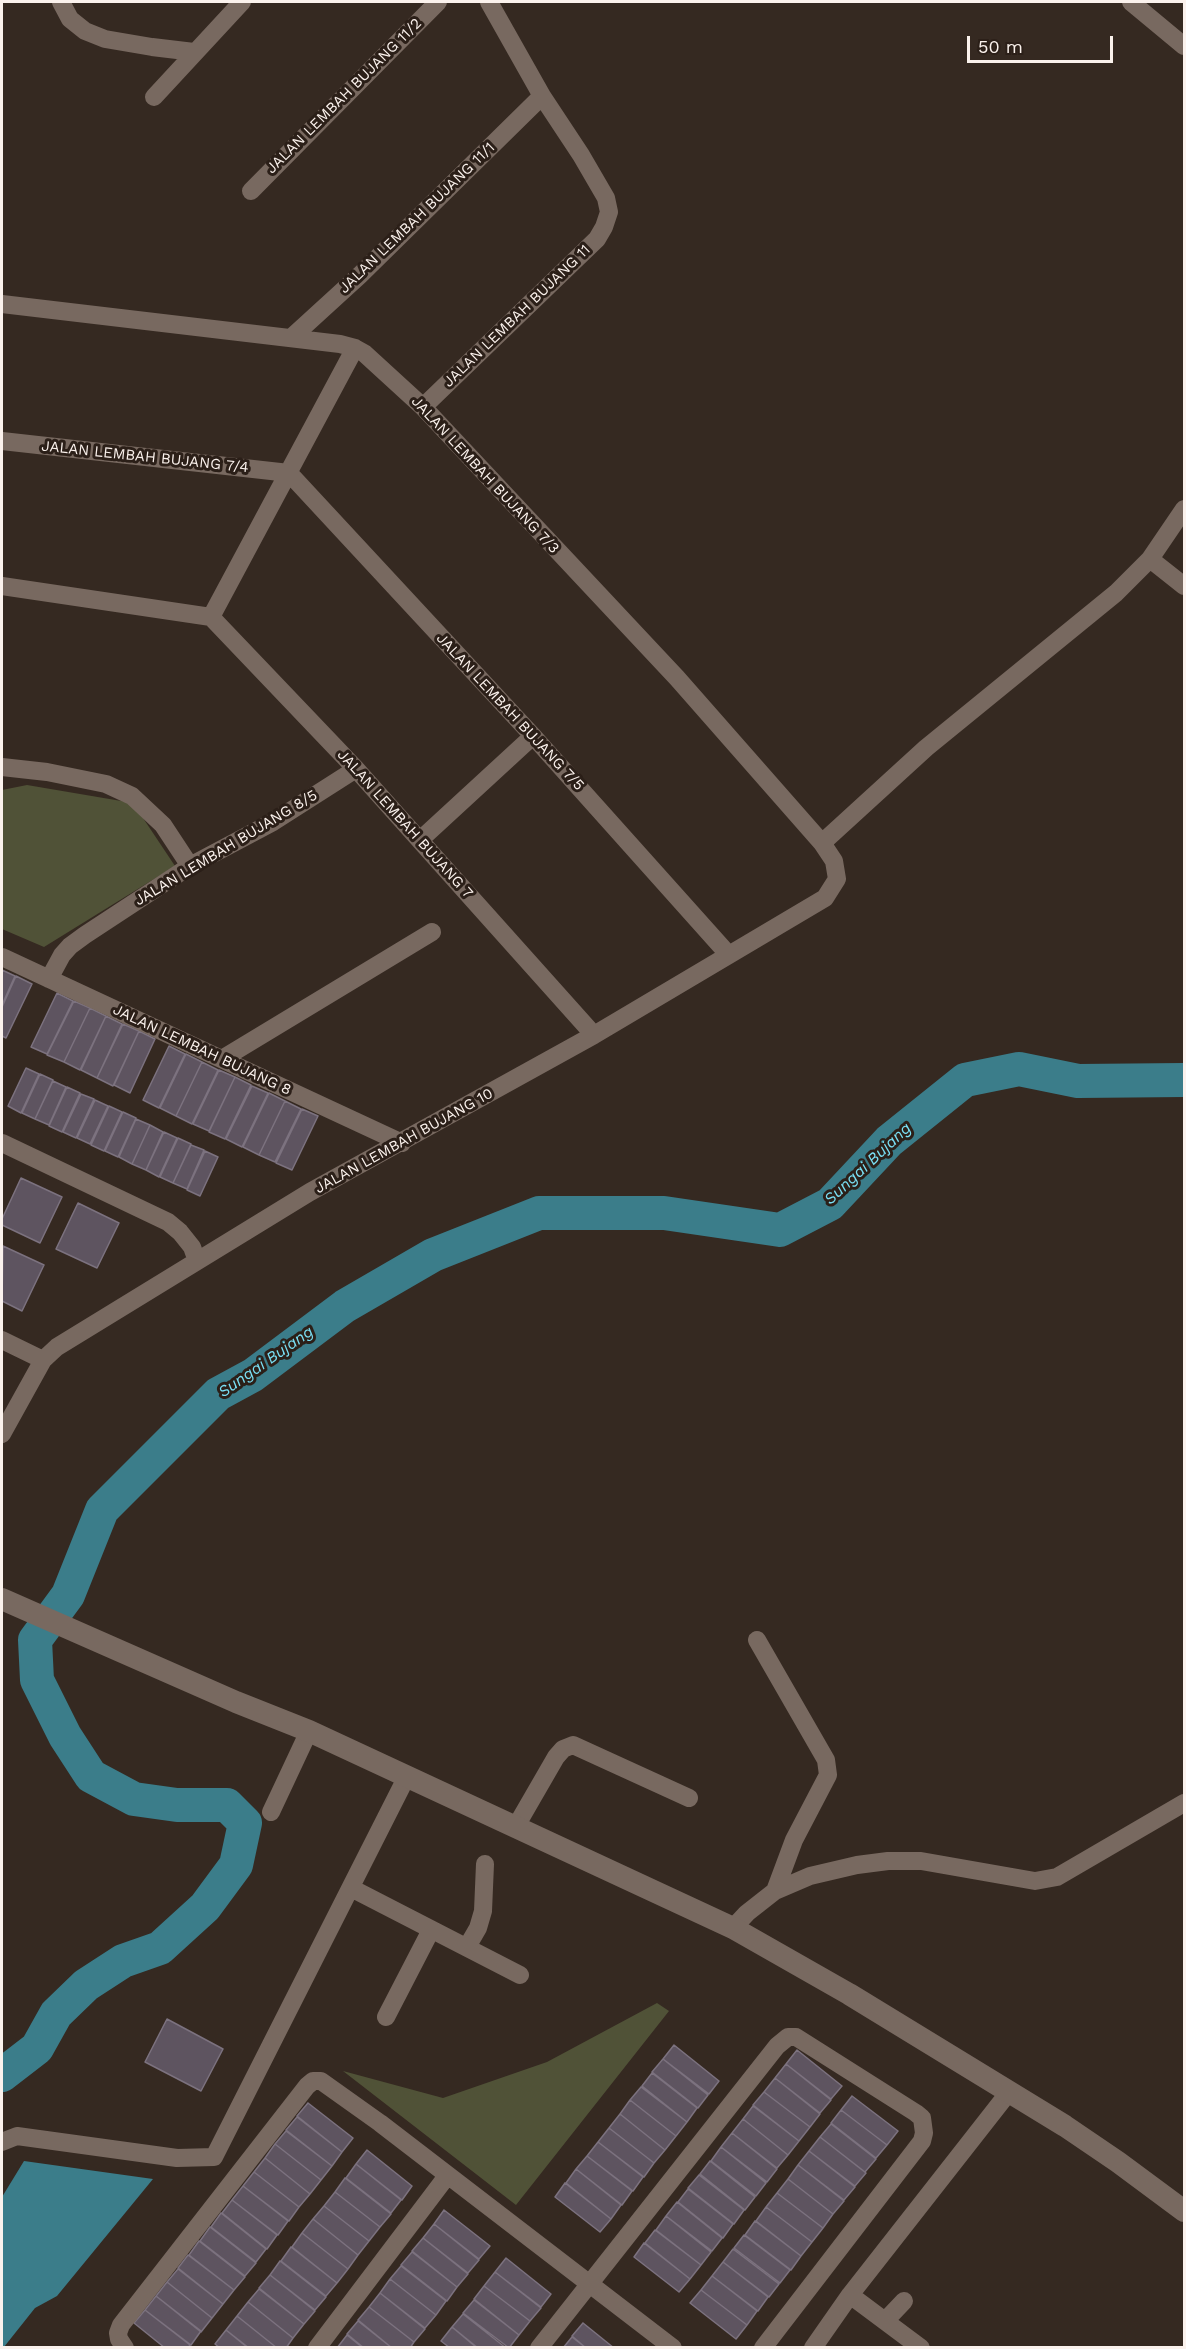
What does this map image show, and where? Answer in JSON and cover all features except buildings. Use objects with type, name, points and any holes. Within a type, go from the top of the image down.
[{"type":"street","points":[[61,2],[70,19],[85,31],[105,39],[152,48],[194,52]]},
{"type":"street","points":[[154,97],[242,2]]},
{"type":"street","name":"JALAN LEMBAH BUJANG 11/2","points":[[251,191],[438,2]]},
{"type":"street","name":"JALAN LEMBAH BUJANG 11","points":[[423,407],[597,239],[609,212],[606,198],[542,96],[489,2]]},
{"type":"street","points":[[1131,2],[1185,46]]},
{"type":"street","name":"JALAN LEMBAH BUJANG 11/1","points":[[291,338],[360,275],[542,96]]},
{"type":"street","name":"JALAN LEMBAH BUJANG 7/3","points":[[2,304],[291,338],[355,348],[375,361],[423,407],[677,678],[822,843],[834,861],[837,879]]},
{"type":"street","points":[[2,586],[212,617],[355,348]]},
{"type":"street","name":"JALAN LEMBAH BUJANG 7/4","points":[[2,441],[289,473]]},
{"type":"street","name":"JALAN LEMBAH BUJANG 7/5","points":[[289,473],[533,736],[728,954]]},
{"type":"street","points":[[822,843],[926,748],[1116,594],[1150,559],[1185,509]]},
{"type":"street","points":[[1150,559],[1185,586]]},
{"type":"street","name":"JALAN LEMBAH BUJANG 7","points":[[212,617],[356,769],[594,1035]]},
{"type":"street","points":[[420,840],[533,736]]},
{"type":"street","points":[[2,767],[47,772],[106,784],[132,796],[163,825],[190,866]]},
{"type":"street","name":"JALAN LEMBAH BUJANG 8/5","points":[[50,980],[57,963],[70,946],[190,866],[273,822],[356,769]]},
{"type":"street","name":"JALAN LEMBAH BUJANG 10","points":[[2,1434],[43,1360],[57,1347],[310,1192],[594,1035],[825,898],[837,879]]},
{"type":"street","points":[[222,1059],[432,932]]},
{"type":"street","name":"JALAN LEMBAH BUJANG 8","points":[[2,957],[402,1143]]},
{"type":"street","points":[[2,1143],[168,1222],[192,1247],[197,1261]]},
{"type":"street","points":[[2,1340],[43,1360]]},
{"type":"street","points":[[2,1599],[309,1731],[733,1928],[849,1994],[1010,2092],[1118,2162],[1185,2211]]},
{"type":"street","points":[[757,1640],[826,1760],[828,1768],[825,1782],[794,1840],[775,1891]]},
{"type":"street","points":[[271,1812],[309,1731]]},
{"type":"street","points":[[515,1828],[556,1757],[563,1749],[573,1745],[689,1798]]},
{"type":"street","points":[[2,2142],[17,2136],[177,2158],[214,2157],[406,1778]]},
{"type":"street","points":[[733,1928],[747,1913],[775,1891],[810,1876],[857,1865],[888,1861],[921,1862],[1035,1881],[1057,1877],[1185,1803]]},
{"type":"street","points":[[468,1947],[478,1928],[483,1911],[484,1864]]},
{"type":"street","points":[[351,1888],[520,1975]]},
{"type":"street","points":[[386,2017],[431,1930]]},
{"type":"street","points":[[539,2348],[777,2046],[788,2037],[796,2037],[916,2113],[922,2118],[924,2133],[922,2141],[764,2348]]},
{"type":"street","points":[[125,2348],[118,2333],[122,2325],[313,2081],[325,2082],[673,2348]]},
{"type":"street","points":[[813,2348],[850,2295],[1010,2092]]},
{"type":"street","points":[[317,2348],[447,2176]]},
{"type":"street","points":[[850,2295],[921,2348]]},
{"type":"street","points":[[885,2321],[904,2301]]},
{"type":"green space","points":[[27,785],[133,803],[175,866],[44,947],[2,929],[2,790]]},
{"type":"green space","points":[[657,2003],[669,2011],[516,2205],[343,2071],[443,2098],[547,2062]]},
{"type":"water","points":[[24,2161],[153,2179],[57,2296],[35,2308],[2,2347],[2,2197]]},
{"type":"waterway","name":"Sungai Bujang","points":[[2,2075],[37,2048],[56,2014],[86,1985],[123,1961],[160,1948],[205,1907],[236,1865],[245,1823],[227,1805],[177,1805],[134,1799],[91,1776],[65,1736],[37,1680],[35,1640],[68,1595],[102,1510],[218,1394],[253,1375],[345,1306],[433,1255],[539,1213],[664,1213],[780,1230],[830,1204],[889,1141],[965,1080],[1019,1069],[1078,1081],[1184,1080]]}]
